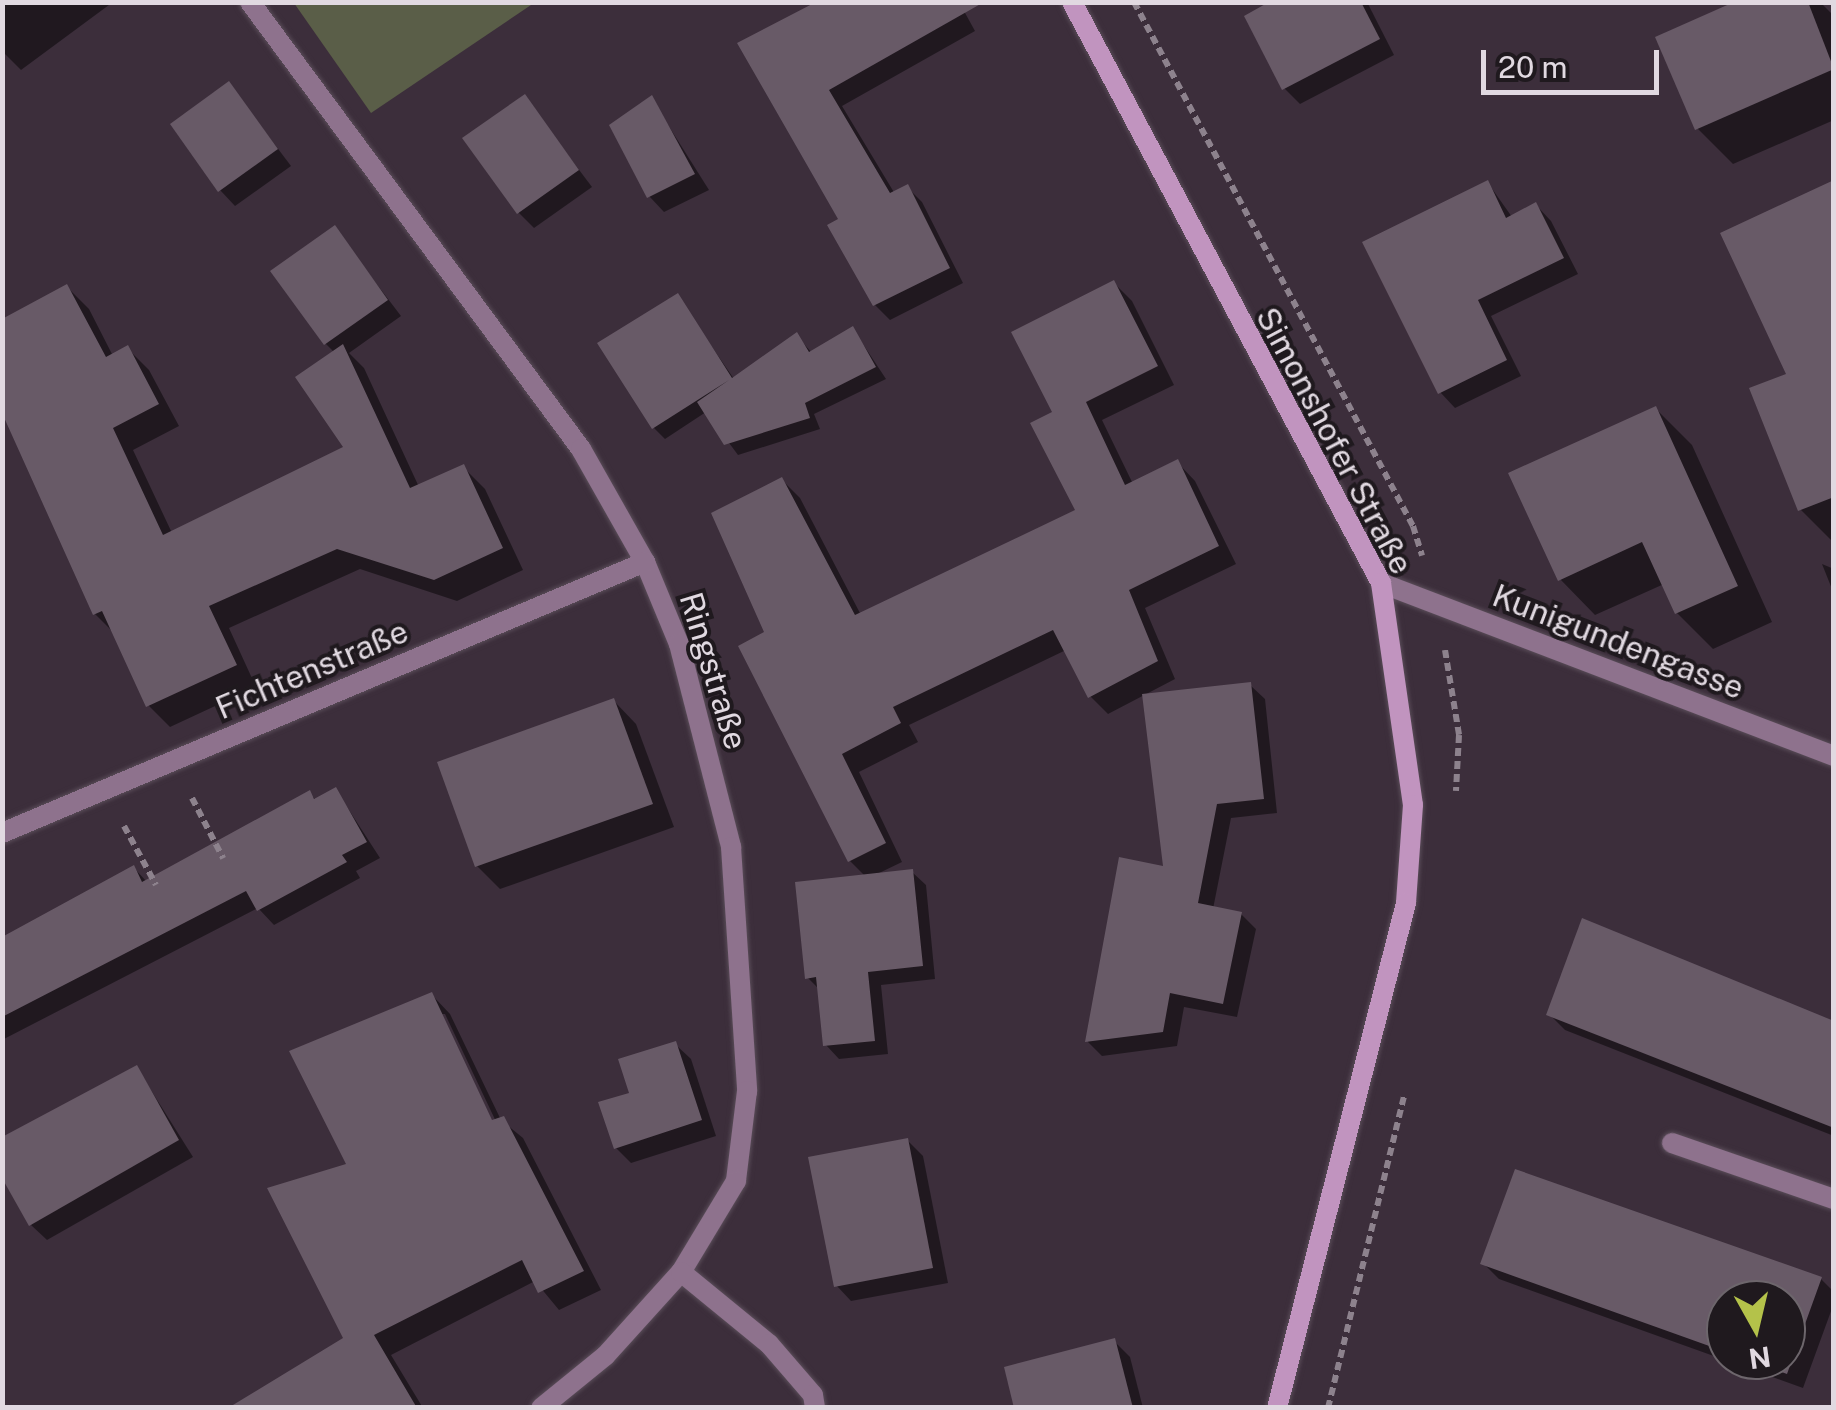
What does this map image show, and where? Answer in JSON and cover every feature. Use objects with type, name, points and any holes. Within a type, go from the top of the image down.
[{"type":"street","name":"Ringstraße","points":[[250,2],[519,360],[581,449],[645,562],[679,644],[731,848],[746,1073],[736,1181],[681,1272],[606,1356],[541,1408]]},
{"type":"street","name":"Simonshofer Straße","points":[[1072,2],[1382,584],[1412,805],[1406,903],[1277,1408]]},
{"type":"street","name":"Fichtenstraße","points":[[2,834],[645,562]]},
{"type":"street","name":"Kunigundengasse","points":[[1382,584],[1834,756]]},
{"type":"street","points":[[1672,1142],[1834,1199]]},
{"type":"street","points":[[681,1272],[769,1344],[814,1395],[814,1408]]},
{"type":"path","points":[[174,761],[223,858]]},
{"type":"path","points":[[104,790],[156,885]]},
{"type":"green space","points":[[294,3],[534,3],[371,113]]},
{"type":"building","points":[[816,2],[984,2],[829,90],[890,193],[908,184],[950,268],[873,306],[827,225],[838,219],[737,43]]},
{"type":"building","points":[[1269,2],[1361,2],[1380,39],[1282,90],[1244,16]]},
{"type":"building","points":[[1734,2],[1808,2],[1834,69],[1695,130],[1655,37]]},
{"type":"building","points":[[229,81],[278,149],[218,192],[170,124]]},
{"type":"building","points":[[525,94],[579,170],[517,214],[462,138]]},
{"type":"building","points":[[652,95],[695,174],[647,198],[609,125]]},
{"type":"building","points":[[1488,180],[1506,218],[1536,202],[1564,258],[1478,300],[1507,360],[1438,394],[1362,242]]},
{"type":"building","points":[[1834,180],[1834,497],[1798,511],[1749,388],[1786,374],[1720,233]]},
{"type":"building","points":[[335,225],[388,300],[324,345],[270,271]]},
{"type":"building","points":[[1114,280],[1158,366],[1086,402],[1125,485],[1178,459],[1219,546],[1129,590],[1158,661],[1088,698],[1053,630],[893,707],[901,723],[842,754],[886,843],[848,862],[738,646],[764,632],[711,513],[782,477],[855,615],[1075,510],[1030,423],[1052,412],[1011,332]]},
{"type":"building","points":[[67,284],[106,357],[128,345],[159,404],[113,428],[163,535],[343,447],[295,377],[343,344],[410,488],[464,464],[503,548],[434,580],[337,549],[209,606],[237,665],[146,707],[102,611],[93,615],[2,413],[2,319]]},
{"type":"building","points":[[678,293],[732,378],[797,332],[809,352],[853,326],[876,367],[805,403],[810,418],[724,445],[697,402],[729,380],[652,429],[597,343]]},
{"type":"building","points":[[1656,406],[1738,586],[1675,614],[1642,542],[1558,581],[1508,473]]},
{"type":"building","points":[[1251,682],[1264,799],[1217,804],[1198,903],[1242,912],[1223,1004],[1170,993],[1163,1032],[1085,1042],[1119,857],[1163,866],[1142,694]]},
{"type":"building","points":[[614,698],[653,804],[475,867],[437,762]]},
{"type":"building","points":[[336,787],[367,842],[342,855],[347,862],[257,911],[246,891],[2,1017],[2,937],[134,865],[142,882],[310,790],[314,799]]},
{"type":"building","points":[[913,869],[923,966],[868,972],[875,1041],[823,1046],[816,977],[805,979],[795,882]]},
{"type":"building","points":[[1582,918],[1834,1021],[1834,1128],[1546,1015]]},
{"type":"building","points":[[432,992],[492,1120],[504,1116],[584,1271],[538,1293],[522,1260],[374,1335],[417,1408],[228,1408],[343,1338],[267,1188],[346,1164],[289,1051]]},
{"type":"building","points":[[676,1041],[702,1120],[614,1149],[598,1102],[629,1093],[618,1059]]},
{"type":"building","points":[[137,1065],[179,1140],[29,1226],[2,1178],[2,1137]]},
{"type":"building","points":[[908,1138],[933,1268],[834,1287],[808,1157]]},
{"type":"building","points":[[1515,1169],[1822,1277],[1806,1321],[1806,1280],[1706,1280],[1706,1345],[1480,1264]]},
{"type":"building","points":[[1115,1338],[1133,1408],[1014,1408],[1004,1367]]}]
